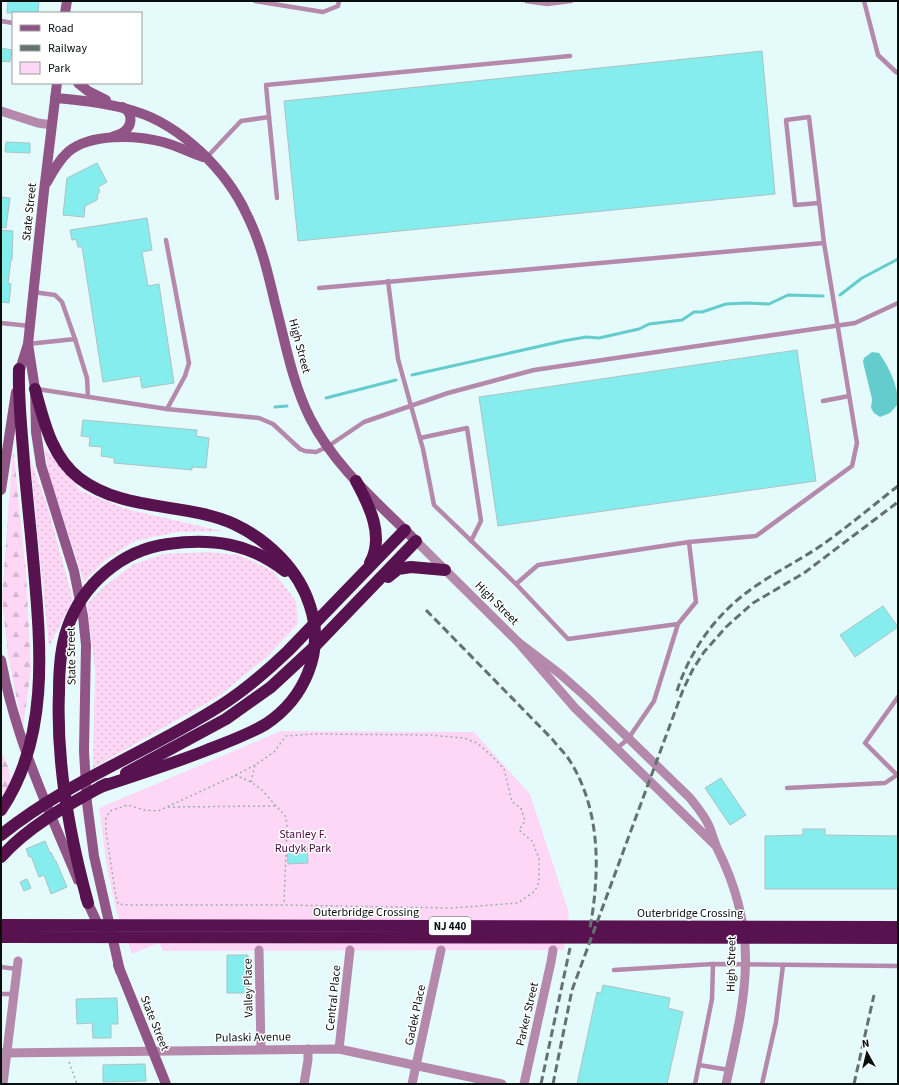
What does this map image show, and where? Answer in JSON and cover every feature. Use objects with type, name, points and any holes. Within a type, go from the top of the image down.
[{"type":"highway","points":[[1,810],[19,778],[30,747],[36,713],[38,683],[37,612],[19,407],[19,369]]},
{"type":"highway","points":[[35,389],[54,447],[62,461],[79,478],[94,488],[111,495],[211,516],[235,524],[271,548],[288,566],[304,590],[312,611],[315,628],[315,646],[309,671],[293,700],[274,718],[247,733],[170,765],[142,769]]},
{"type":"highway","points":[[356,481],[371,514],[376,538],[374,552],[364,571]]},
{"type":"highway","points":[[1,835],[49,801],[210,712],[250,684],[288,651],[405,530]]},
{"type":"highway","points":[[1,857],[11,846],[31,830],[56,813],[100,787],[142,769],[226,719],[271,687],[307,654],[416,541]]},
{"type":"highway","points":[[88,903],[76,858],[68,818],[63,784],[58,710],[63,646],[69,622],[84,596],[100,577],[125,558],[147,548],[183,542],[213,542],[233,545],[261,555],[284,570],[304,590]]},
{"type":"highway","points":[[375,584],[398,569],[411,567],[445,570]]},
{"type":"highway","name":"Outerbridge Crossing","points":[[1,925],[898,927]]},
{"type":"highway","name":"Outerbridge Crossing","points":[[1,936],[898,938]]},
{"type":"street","points":[[65,12],[67,1]]},
{"type":"street","name":"State Street","points":[[1,490],[19,369],[28,344],[57,84]]},
{"type":"street","points":[[44,191],[55,168],[68,153],[83,143],[121,134],[128,128],[131,120],[129,112],[126,108],[94,95],[79,84]]},
{"type":"street","name":"High Street","points":[[55,98],[97,102],[142,113],[167,126],[187,140],[206,158],[242,204],[252,225],[264,257],[296,382],[310,417],[327,447],[356,481],[518,642],[563,696],[716,847]]},
{"type":"street","points":[[1,111],[38,123],[52,125]]},
{"type":"street","points":[[108,138],[125,137],[154,140],[171,144],[206,158]]},
{"type":"street","name":"State Street","points":[[28,344],[35,389],[36,432],[41,465],[74,571],[83,616],[86,645],[84,751],[87,803],[94,856],[120,971]]},
{"type":"street","name":"High Street","points":[[518,642],[560,674],[586,697],[695,805],[708,825],[716,847],[728,870],[739,904],[745,935],[746,965],[744,994],[726,1084]]},
{"type":"street","name":"State Street","points":[[1,660],[12,712],[30,764],[88,903],[120,971],[166,1084]]},
{"type":"street","name":"Valley Place","points":[[259,950],[261,1049]]},
{"type":"street","name":"Central Place","points":[[339,1049],[350,950]]},
{"type":"street","name":"Gadek Place","points":[[412,1084],[441,950]]},
{"type":"street","name":"Parker Street","points":[[524,1084],[553,950]]},
{"type":"street","points":[[3,1084],[4,1053],[18,965]]},
{"type":"street","points":[[304,1084],[308,1049]]},
{"type":"street","name":"Pulaski Avenue","points":[[4,1053],[339,1049],[502,1084]]},
{"type":"lane","points":[[255,1],[323,12],[338,6],[339,1]]},
{"type":"lane","points":[[526,1],[547,4],[571,1]]},
{"type":"lane","points":[[864,1],[878,55],[898,73]]},
{"type":"lane","points":[[1,21],[12,23]]},
{"type":"lane","points":[[278,198],[266,85],[570,56]]},
{"type":"lane","points":[[206,158],[241,121],[269,117]]},
{"type":"lane","points":[[516,584],[538,565],[689,542],[756,536],[852,466],[856,443],[824,243],[809,117],[786,120],[795,205],[819,203]]},
{"type":"lane","points":[[166,240],[189,362],[185,376],[166,409]]},
{"type":"lane","points":[[318,288],[824,243]]},
{"type":"lane","points":[[388,281],[398,359],[420,438],[434,504],[516,584],[568,639],[678,624]]},
{"type":"lane","points":[[33,292],[55,295],[62,302],[87,378],[88,397]]},
{"type":"lane","points":[[35,389],[166,409],[260,418],[273,424],[300,449],[316,452],[327,447],[364,422],[448,393],[534,370],[855,323],[898,303]]},
{"type":"lane","points":[[1,322],[30,326]]},
{"type":"lane","points":[[28,344],[75,338]]},
{"type":"lane","points":[[823,401],[849,396]]},
{"type":"lane","points":[[420,438],[467,428],[481,521],[471,540]]},
{"type":"lane","points":[[616,749],[628,738],[654,701],[678,624],[696,602],[689,542]]},
{"type":"lane","points":[[787,788],[885,783],[898,776],[865,743],[898,697]]},
{"type":"lane","points":[[695,1084],[712,999],[713,964]]},
{"type":"lane","points":[[614,970],[713,964],[898,966]]},
{"type":"lane","points":[[1,968],[18,965]]},
{"type":"lane","points":[[762,1084],[776,1022],[783,965]]},
{"type":"lane","points":[[1,994],[14,994]]},
{"type":"lane","points":[[699,1065],[729,1070]]},
{"type":"path","points":[[314,734],[429,735],[464,738],[477,743],[504,769],[512,802],[521,808],[525,821],[519,830],[532,841],[540,858],[539,882],[536,891],[518,903],[452,908],[118,904],[110,863],[106,831],[106,818],[110,811],[128,805],[144,810],[158,811],[255,765],[274,752],[286,736],[314,734]]},
{"type":"path","points":[[251,782],[255,765]]},
{"type":"path","points":[[235,775],[251,782],[262,790],[286,817],[287,827],[284,905]]},
{"type":"path","points":[[166,807],[276,806]]},
{"type":"path","points":[[68,1052],[70,1066],[77,1084]]},
{"type":"green space","points":[[13,446],[26,572],[31,669],[23,729],[8,656],[2,599]]},
{"type":"green space","points":[[45,448],[81,491],[126,509],[222,531],[178,532],[135,541],[104,561],[84,582],[48,472]]},
{"type":"green space","points":[[30,458],[47,505],[73,599],[49,647]]},
{"type":"green space","points":[[207,552],[239,555],[273,571],[296,601],[298,624],[268,656],[219,696],[93,768],[95,671],[87,604],[106,585],[132,565],[163,554]]},
{"type":"green space","name":"Stanley F. Rudyk Park","points":[[281,731],[474,732],[530,794],[569,913],[564,950],[163,951],[159,943],[132,954],[116,910],[107,868],[99,808]]},
{"type":"green space","points":[[1,752],[9,769],[10,780],[9,786],[1,797]]},
{"type":"water","points":[[872,352],[879,353],[887,365],[893,377],[898,397],[898,404],[890,413],[880,417],[874,413],[871,408],[872,399],[863,362],[864,358]]},
{"type":"building","points":[[8,1],[39,1],[38,12],[7,13]]},
{"type":"building","points":[[1,48],[12,50],[10,62],[1,61]]},
{"type":"building","points":[[762,51],[775,194],[298,241],[284,101]]},
{"type":"building","points":[[6,142],[30,143],[30,153],[5,152]]},
{"type":"building","points":[[97,163],[107,182],[98,187],[100,192],[98,193],[97,200],[85,206],[84,217],[63,215],[67,178]]},
{"type":"building","points":[[1,197],[10,198],[6,228],[1,227]]},
{"type":"building","points":[[147,218],[152,250],[142,252],[148,286],[159,284],[174,383],[142,388],[140,376],[103,382],[82,247],[78,247],[76,239],[72,240],[70,230]]},
{"type":"building","points":[[1,230],[13,231],[12,260],[8,283],[11,284],[9,303],[1,302]]},
{"type":"building","points":[[797,350],[816,481],[498,526],[479,397]]},
{"type":"building","points":[[83,420],[197,430],[196,436],[209,438],[206,468],[192,467],[192,470],[114,463],[114,458],[101,456],[102,447],[89,446],[90,437],[81,436]]},
{"type":"building","points":[[883,606],[898,627],[855,657],[840,635]]},
{"type":"building","points":[[721,778],[746,815],[730,825],[705,788]]},
{"type":"building","points":[[803,829],[825,829],[825,835],[898,836],[898,889],[765,889],[765,836],[803,835]]},
{"type":"building","points":[[45,841],[50,853],[51,852],[56,861],[67,887],[51,894],[44,875],[39,877],[31,856],[29,857],[26,849]]},
{"type":"building","points":[[307,845],[308,863],[288,864],[287,846]]},
{"type":"building","points":[[27,879],[31,888],[24,891],[20,882]]},
{"type":"building","points":[[227,955],[248,955],[249,993],[227,993]]},
{"type":"building","points":[[603,985],[670,998],[668,1008],[683,1012],[667,1084],[577,1084],[597,992],[601,993]]},
{"type":"building","points":[[117,998],[118,1024],[111,1024],[111,1038],[93,1038],[92,1023],[77,1024],[76,999]]},
{"type":"building","points":[[145,1064],[146,1081],[103,1082],[103,1065]]},
{"type":"waterway","points":[[840,295],[862,278],[898,259]]},
{"type":"waterway","points":[[412,375],[563,341],[586,337],[599,338],[639,329],[649,324],[682,320],[694,312],[702,312],[726,304],[769,304],[788,295],[823,296]]},
{"type":"waterway","points":[[326,398],[396,380]]},
{"type":"waterway","points":[[275,407],[287,406]]},
{"type":"railway","points":[[677,691],[688,663],[704,637],[723,613],[746,593],[763,581],[826,542],[898,486]]},
{"type":"railway","points":[[553,1084],[572,990],[683,690],[693,669],[704,652],[726,627],[753,603],[804,573],[898,502]]},
{"type":"railway","points":[[426,610],[553,740],[568,758],[580,780],[588,800],[593,821],[595,842],[595,885],[590,928]]},
{"type":"railway","points":[[541,1084],[570,948]]},
{"type":"railway","points":[[854,1084],[874,995]]}]
